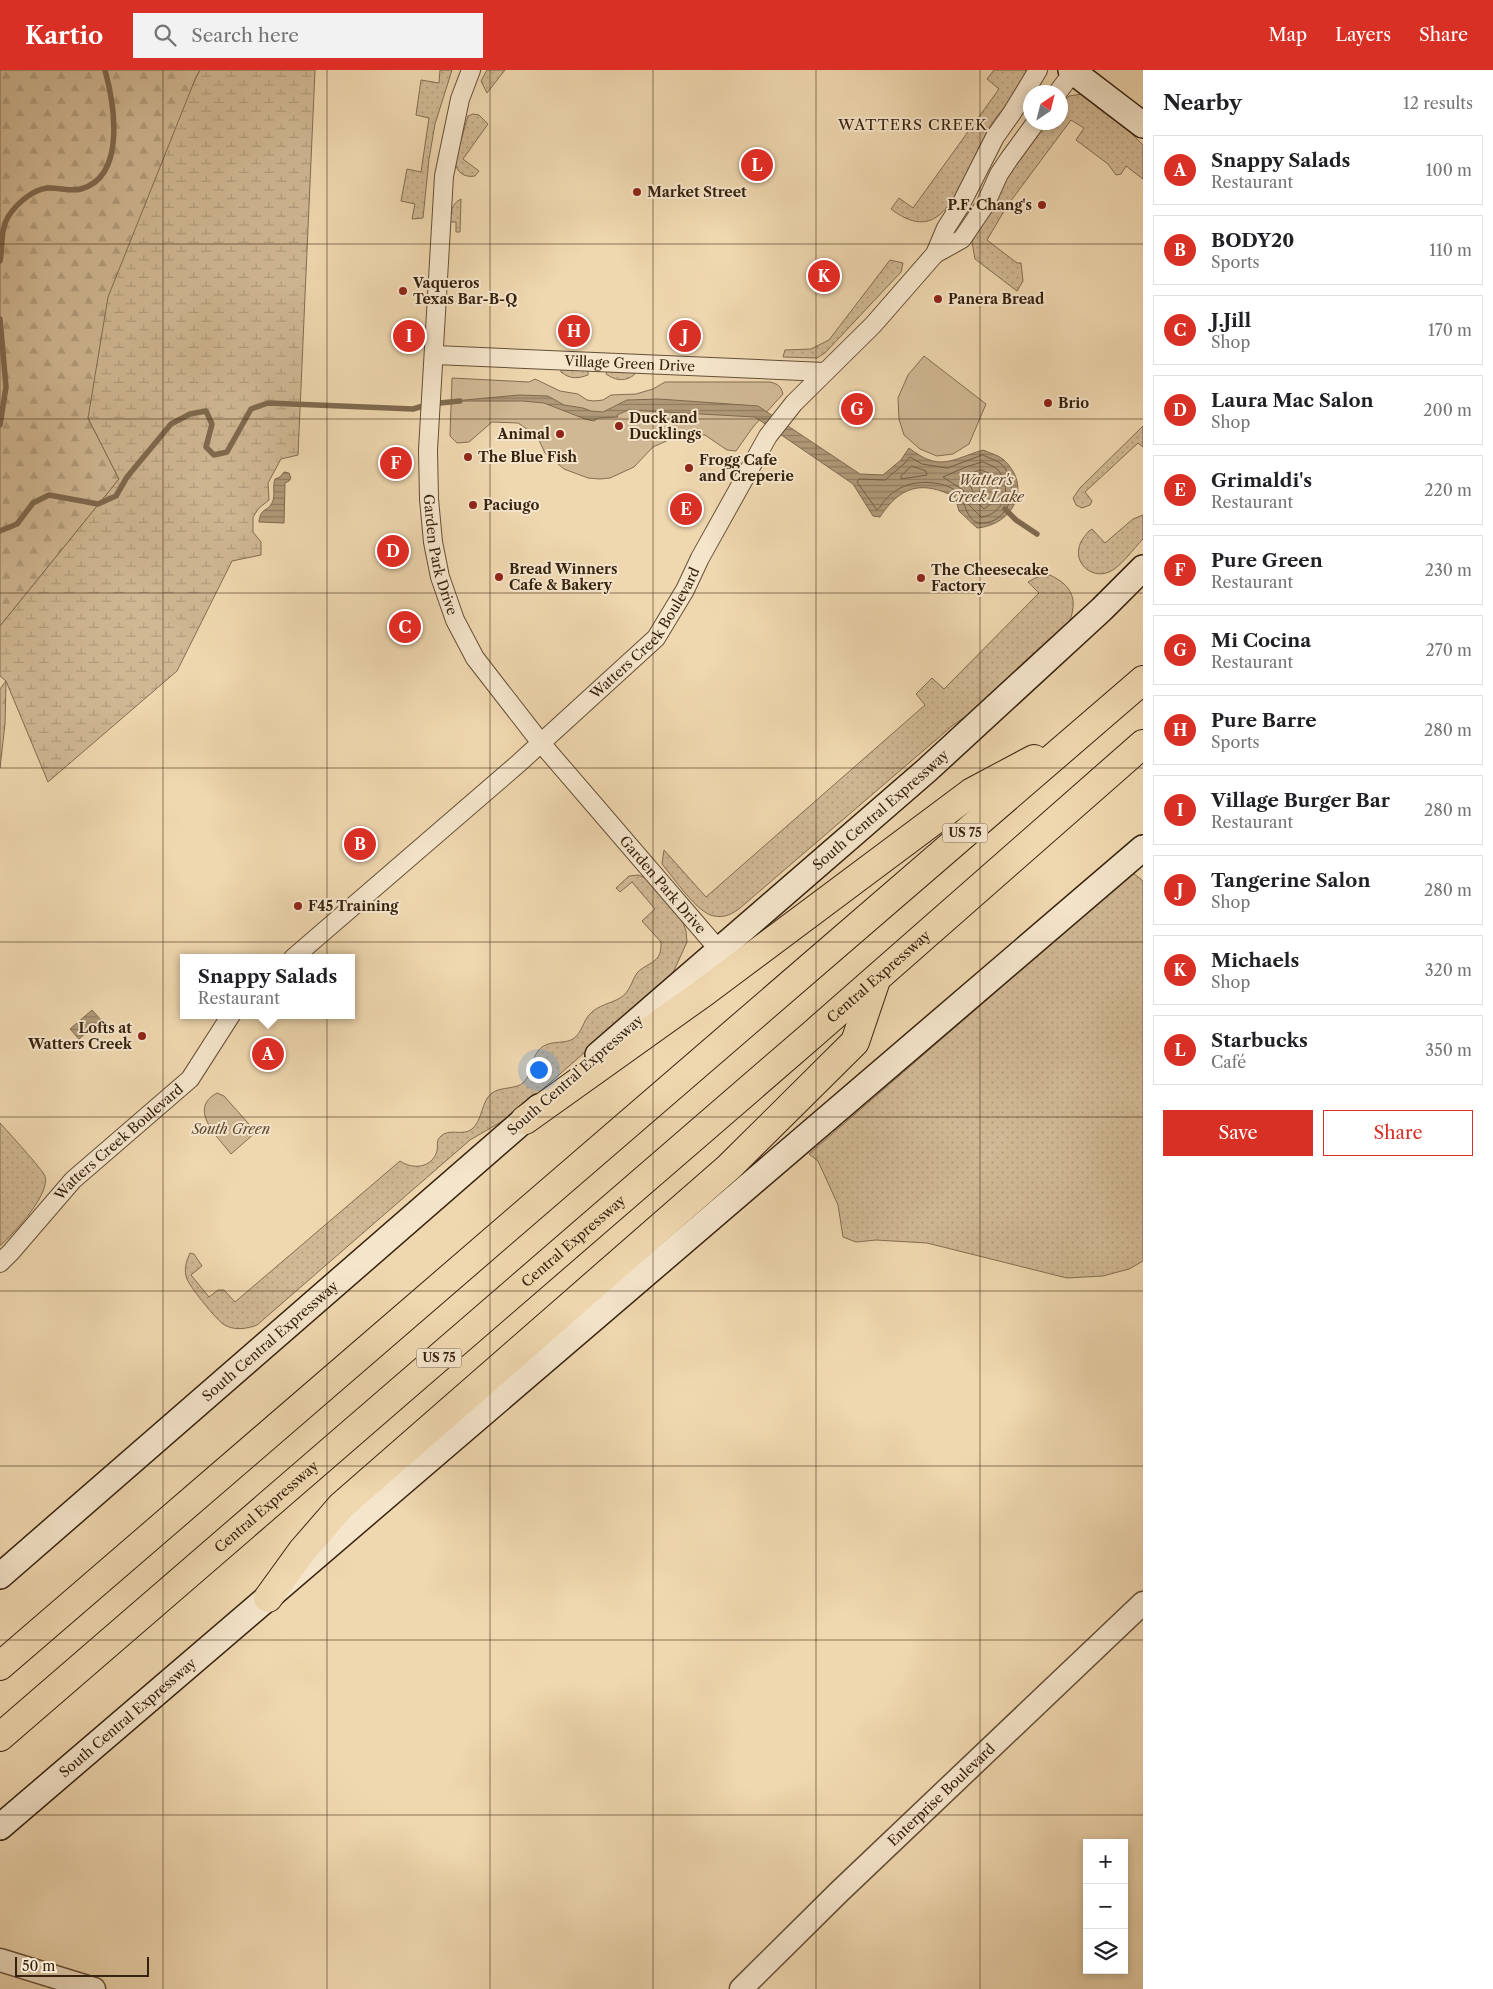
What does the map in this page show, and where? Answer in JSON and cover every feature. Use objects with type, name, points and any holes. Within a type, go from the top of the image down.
[{"type":"highway","name":"US 75","points":[[0,1666],[1143,680]]},
{"type":"highway","points":[[525,1120],[703,993],[972,792],[1084,731]]},
{"type":"highway","name":"Central Expressway","points":[[0,1737],[877,979],[1143,744]]},
{"type":"highway","points":[[268,1598],[302,1551],[340,1506],[729,1167],[855,1042],[877,979]]},
{"type":"main road","points":[[1073,70],[1143,125]]},
{"type":"main road","name":"South Central Expressway","points":[[0,1576],[927,770],[1102,609],[1143,568]]},
{"type":"main road","name":"South Central Expressway","points":[[0,1827],[1140,855]]},
{"type":"street","name":"Garden Park Drive","points":[[471,70],[460,99],[444,176],[435,355],[432,380],[429,499],[433,542],[447,599],[455,620],[475,658],[541,743],[719,950]]},
{"type":"street","name":"Watters Creek Boulevard","points":[[298,954],[541,743],[656,638],[685,590],[700,558],[768,436],[792,406],[873,325],[935,254],[946,228],[960,206],[995,136],[1012,113],[1038,70]]},
{"type":"street","points":[[1063,85],[1073,70]]},
{"type":"street","name":"Watters Creek Boulevard","points":[[935,254],[962,239],[985,205],[999,174],[1030,130]]},
{"type":"street","name":"Village Green Drive","points":[[435,355],[825,372]]},
{"type":"street","name":"Watters Creek Boulevard","points":[[0,1263],[73,1180],[190,1079],[228,1019]]},
{"type":"street","name":"Enterprise Boulevard","points":[[741,1989],[833,1898],[1143,1603]]},
{"type":"street","points":[[0,1960],[94,1989]]},
{"type":"green space","points":[[0,70],[200,70],[194,82],[88,418],[119,479],[0,626]]},
{"type":"green space","points":[[200,70],[315,70],[298,455],[281,459],[268,483],[269,500],[259,508],[253,517],[253,532],[261,542],[261,555],[232,561],[177,671],[48,782],[6,681],[0,676],[0,626],[119,479],[88,418],[108,297]]},
{"type":"green space","points":[[440,70],[452,70],[435,124],[429,159],[423,218],[412,219],[415,204],[401,201],[407,169],[421,172],[429,118],[416,115],[421,80],[439,83]]},
{"type":"green space","points":[[487,70],[505,70],[487,93],[481,81]]},
{"type":"green space","points":[[994,70],[1026,70],[1021,85],[991,125],[962,183],[948,206],[939,215],[930,220],[919,222],[906,218],[891,209],[899,198],[913,208],[999,89],[987,79]]},
{"type":"green space","points":[[1082,94],[1114,116],[1143,145],[1143,179],[1126,166],[1121,174],[1116,175],[1108,164],[1076,140],[1084,128],[1071,120],[1068,124],[1069,96]]},
{"type":"green space","points":[[473,114],[479,115],[488,124],[463,159],[479,171],[475,176],[471,176],[461,173],[455,161],[468,116]]},
{"type":"green space","points":[[1040,130],[1064,130],[1007,206],[987,240],[1017,263],[1021,263],[1023,281],[1017,291],[975,259],[972,242],[1007,173]]},
{"type":"green space","points":[[461,199],[460,232],[456,232],[456,222],[450,222],[451,215],[453,206]]},
{"type":"green space","points":[[890,260],[903,263],[901,272],[825,353],[817,358],[783,357],[785,350],[811,349],[829,340]]},
{"type":"green space","points":[[924,356],[986,404],[969,444],[953,454],[937,456],[920,449],[904,435],[899,419],[898,398],[908,375]]},
{"type":"green space","points":[[561,368],[588,369],[588,375],[577,378],[567,376],[561,372]]},
{"type":"green space","points":[[607,370],[634,370],[635,374],[625,379],[617,379],[606,374]]},
{"type":"green space","points":[[452,378],[529,382],[535,379],[560,391],[578,394],[587,400],[594,401],[603,400],[611,395],[636,394],[653,389],[665,382],[770,382],[779,386],[783,394],[753,427],[736,451],[727,450],[705,435],[682,434],[653,447],[634,467],[610,478],[600,479],[588,478],[564,469],[545,453],[537,436],[518,423],[492,422],[469,442],[457,443],[450,436]]},
{"type":"green space","points":[[1143,426],[1143,447],[1138,443],[1085,492],[1092,501],[1090,505],[1082,508],[1076,505],[1073,498],[1080,488]]},
{"type":"green space","points":[[1143,515],[1143,539],[1118,566],[1103,574],[1097,574],[1086,569],[1078,554],[1082,541],[1089,531],[1092,529],[1105,543],[1133,519]]},
{"type":"green space","points":[[1050,575],[1064,584],[1072,594],[1073,607],[1069,623],[990,699],[952,726],[740,908],[728,915],[714,916],[708,914],[693,902],[662,864],[664,850],[706,897],[925,705],[916,694],[932,678],[944,689],[1039,593],[1028,582],[1039,576]]},
{"type":"green space","points":[[6,681],[5,724],[0,768],[0,689]]},
{"type":"green space","points":[[1133,873],[1143,881],[1143,1261],[1129,1269],[1103,1276],[1067,1278],[927,1243],[876,1240],[856,1242],[843,1237],[838,1205],[818,1161],[809,1154]]},
{"type":"green space","points":[[638,875],[646,878],[682,919],[686,931],[687,942],[671,977],[513,1115],[470,1140],[257,1325],[236,1328],[227,1326],[219,1321],[191,1286],[186,1276],[187,1261],[190,1253],[194,1254],[202,1266],[191,1275],[209,1297],[218,1290],[224,1290],[235,1302],[400,1161],[411,1166],[427,1164],[435,1157],[440,1137],[451,1132],[464,1132],[472,1129],[478,1121],[488,1096],[500,1089],[517,1086],[524,1082],[529,1075],[538,1051],[542,1047],[573,1039],[593,1011],[620,998],[626,993],[637,973],[656,959],[661,948],[661,942],[642,921],[655,909],[632,882],[620,892],[616,888],[629,876]]},
{"type":"green space","name":"South Green","points":[[217,1093],[224,1096],[256,1132],[231,1154],[213,1131],[205,1115],[205,1107],[208,1100]]},
{"type":"green space","points":[[0,1123],[43,1172],[45,1184],[37,1203],[30,1213],[0,1246]]},
{"type":"water","name":"Watter's Creek Lake","points":[[519,395],[548,396],[564,405],[603,412],[627,400],[659,399],[758,406],[860,474],[883,475],[901,460],[909,448],[929,460],[937,462],[953,460],[983,450],[1002,458],[1013,471],[1018,493],[1015,503],[1009,512],[1000,520],[977,528],[959,511],[955,497],[932,489],[913,489],[904,493],[896,498],[880,517],[873,516],[853,484],[755,417],[628,410],[617,415],[618,417],[598,418],[594,421],[544,403],[523,401],[454,401]]},
{"type":"water","points":[[284,472],[289,473],[291,478],[285,483],[284,523],[259,522],[262,512],[272,503],[275,479]]},
{"type":"water","points":[[92,1010],[101,1020],[79,1039],[70,1029]]},
{"type":"waterway","name":"WATTERS CREEK","points":[[0,261],[5,222],[20,203],[41,189],[81,189],[96,182],[105,170],[111,154],[114,137],[112,101],[105,70]]},
{"type":"waterway","name":"WATTERS CREEK","points":[[0,319],[6,387],[0,425]]},
{"type":"waterway","points":[[0,531],[17,524],[33,503],[49,495],[98,504],[116,496],[127,477],[171,424],[190,414],[206,411],[212,424],[206,447],[214,455],[227,452],[251,409],[268,403],[413,409],[430,404],[460,401]]},
{"type":"waterway","points":[[1005,509],[1016,520],[1037,534]]},
{"type":"place","name":"Starbucks","points":[[757,165]]},
{"type":"place","name":"Market Street","points":[[637,192]]},
{"type":"place","name":"P.F. Chang's","points":[[1042,205]]},
{"type":"place","name":"Michaels","points":[[824,276]]},
{"type":"place","name":"Vaqueros Texas Bar-B-Q","points":[[403,291]]},
{"type":"place","name":"Panera Bread","points":[[938,299]]},
{"type":"place","name":"Pure Barre","points":[[574,331]]},
{"type":"place","name":"Village Burger Bar","points":[[409,336]]},
{"type":"place","name":"Tangerine Salon","points":[[685,336]]},
{"type":"place","name":"Brio","points":[[1048,403]]},
{"type":"place","name":"Mi Cocina","points":[[857,409]]},
{"type":"place","name":"Duck and Ducklings","points":[[619,426]]},
{"type":"place","name":"Animal","points":[[560,434]]},
{"type":"place","name":"The Blue Fish","points":[[468,457]]},
{"type":"place","name":"Pure Green","points":[[396,463]]},
{"type":"place","name":"Frogg Cafe and Creperie","points":[[689,468]]},
{"type":"place","name":"Paciugo","points":[[473,505]]},
{"type":"place","name":"Grimaldi's","points":[[686,509]]},
{"type":"place","name":"Laura Mac Salon","points":[[393,551]]},
{"type":"place","name":"Bread Winners Cafe & Bakery","points":[[499,577]]},
{"type":"place","name":"The Cheesecake Factory","points":[[921,578]]},
{"type":"place","name":"J.Jill","points":[[405,627]]},
{"type":"place","name":"BODY20","points":[[360,844]]},
{"type":"place","name":"F45 Training","points":[[298,906]]},
{"type":"place","name":"Lofts at Watters Creek","points":[[142,1036]]},
{"type":"place","name":"Snappy Salads","points":[[268,1054]]},
{"type":"district","name":"WATTERS CREEK","points":[[913,125]]}]
